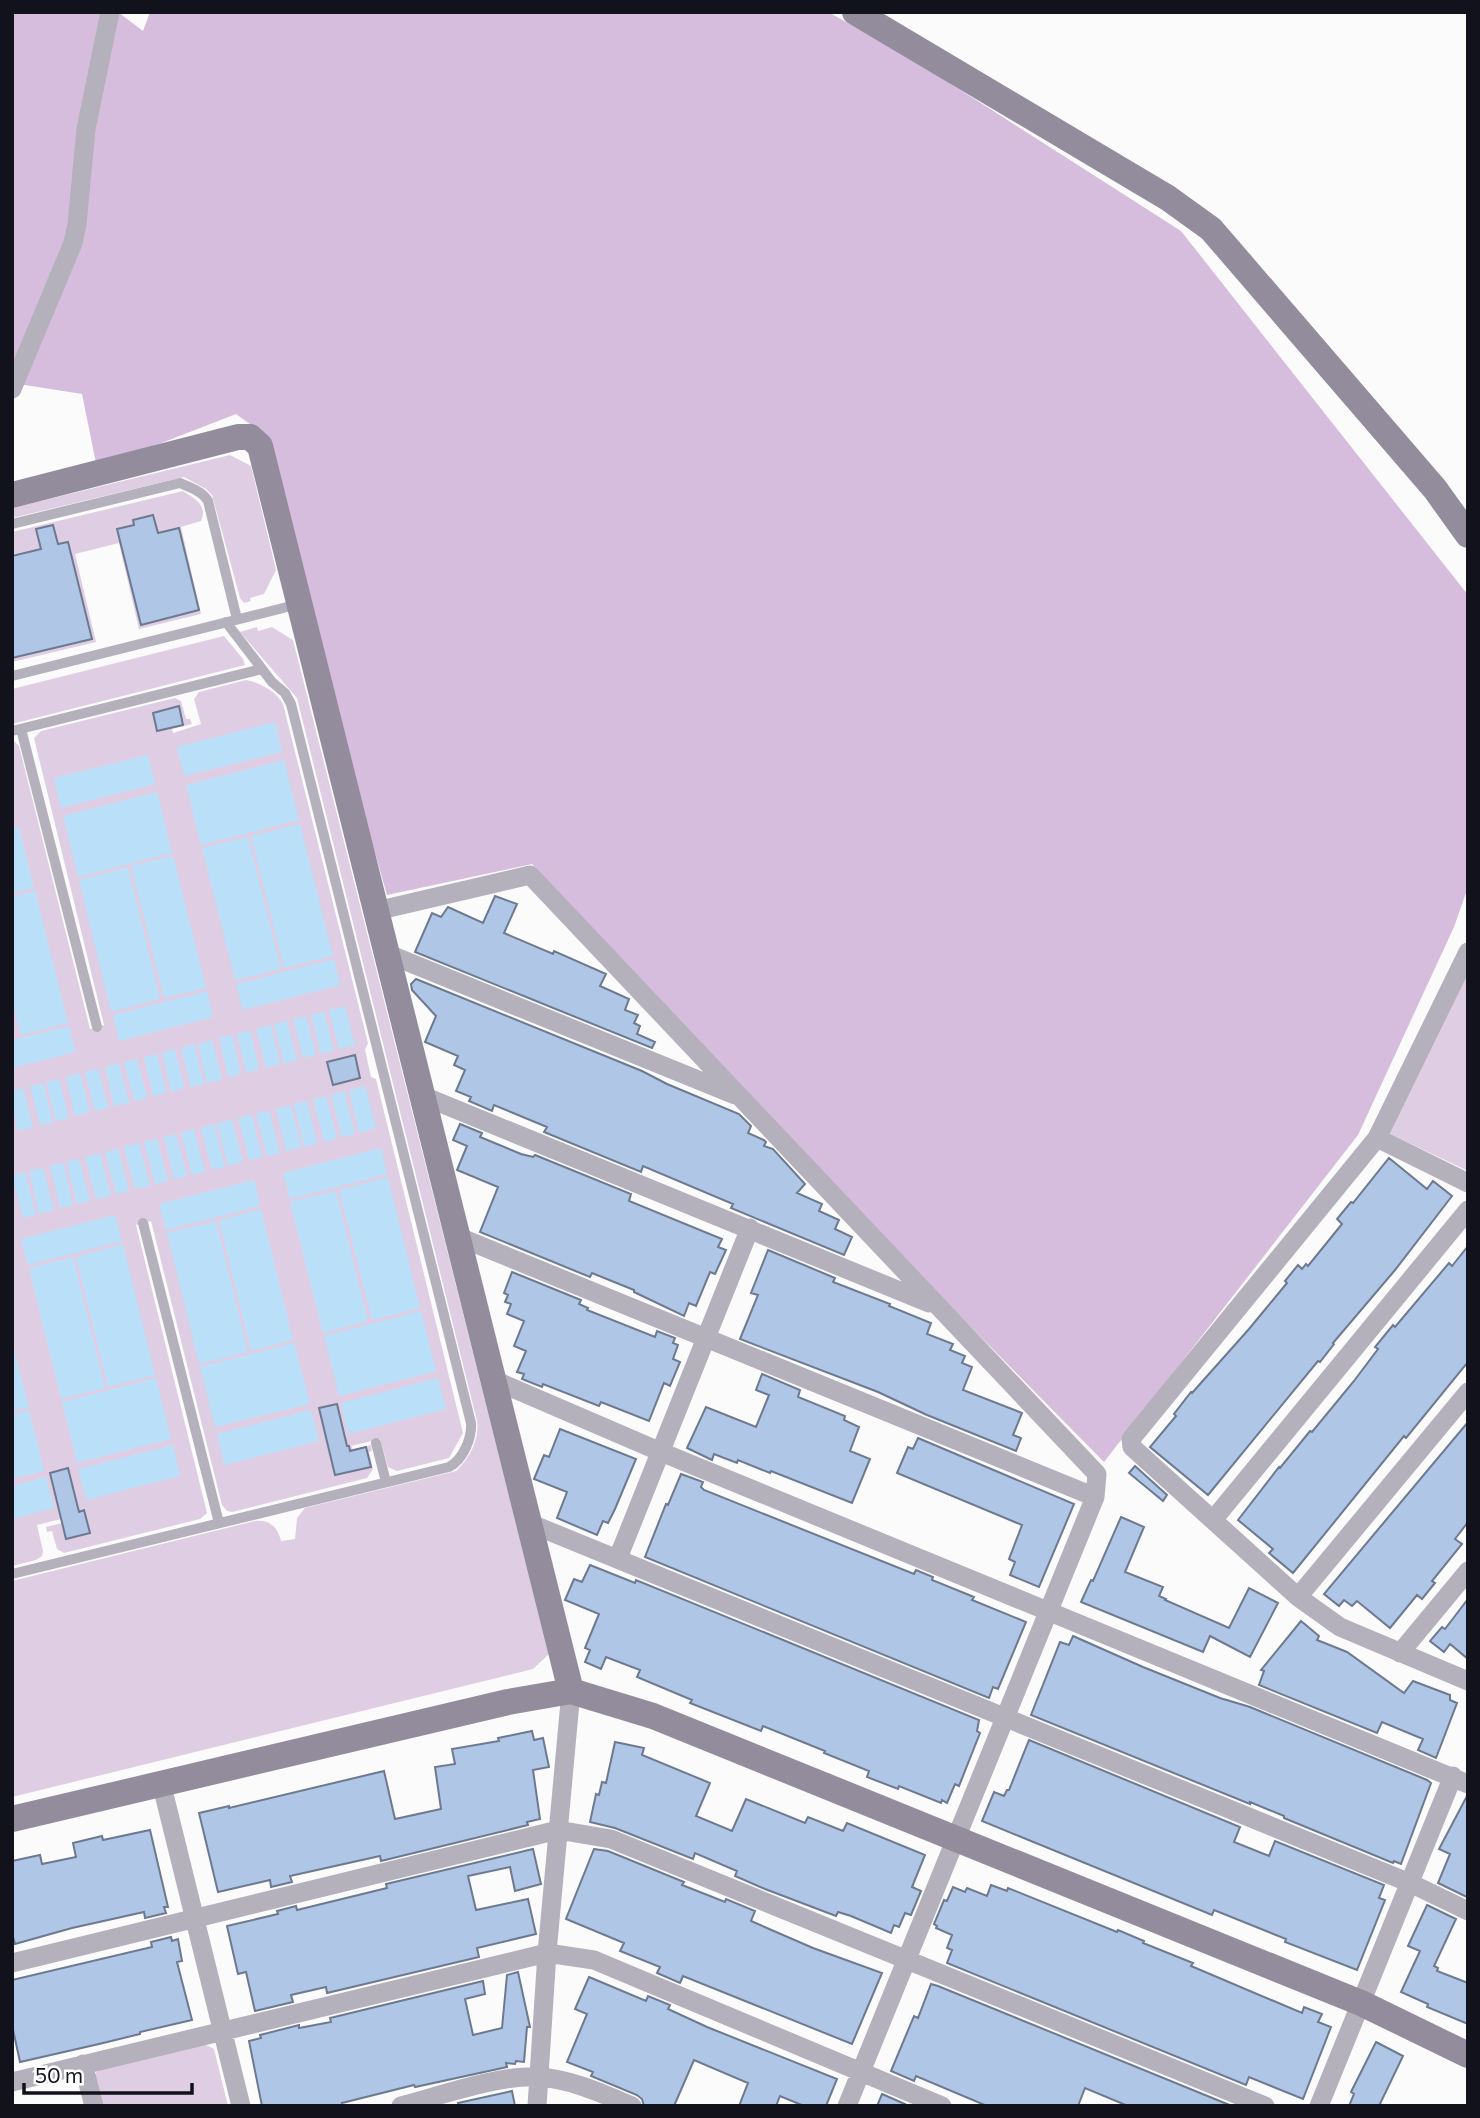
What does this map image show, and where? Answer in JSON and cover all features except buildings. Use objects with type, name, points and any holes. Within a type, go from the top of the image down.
[{"type":"street","points":[[12,388],[72,243],[77,224],[86,129],[110,12]]},
{"type":"street","points":[[855,12],[1168,198],[1211,229],[1435,489],[1468,535]]},
{"type":"street","points":[[12,495],[238,437],[250,437],[260,446],[571,1691],[547,1953],[537,2106]]},
{"type":"street","points":[[376,911],[530,875],[1097,1474],[1095,1497],[846,2106]]},
{"type":"street","points":[[1468,952],[1377,1138],[1131,1439],[1132,1447],[1298,1597],[1340,1627],[1468,1681]]},
{"type":"street","points":[[386,953],[740,1097]]},
{"type":"street","points":[[421,1095],[935,1305]]},
{"type":"street","points":[[1377,1138],[1468,1183]]},
{"type":"street","points":[[1213,1520],[1468,1210]]},
{"type":"street","points":[[618,1558],[750,1228]]},
{"type":"street","points":[[459,1237],[1095,1497]]},
{"type":"street","points":[[494,1380],[661,1452],[1460,1780],[1410,1883],[1319,2106]]},
{"type":"street","points":[[1298,1597],[1468,1392]]},
{"type":"street","points":[[529,1523],[1410,1883],[1468,1911]]},
{"type":"street","points":[[1400,1653],[1468,1571]]},
{"type":"street","points":[[12,1819],[508,1702],[571,1691],[653,1716],[1361,2003],[1468,2055]]},
{"type":"street","points":[[162,1782],[241,2106]]},
{"type":"street","points":[[12,1963],[558,1830],[611,1839],[1265,2106]]},
{"type":"street","points":[[12,2082],[547,1953],[594,1960],[942,2106]]},
{"type":"street","points":[[83,2064],[94,2106]]},
{"type":"street","points":[[401,2106],[510,2078],[540,2077],[589,2088],[632,2106]]},
{"type":"lane","points":[[12,524],[180,483],[205,496],[208,501],[232,621],[262,669],[285,693],[291,704],[471,1423],[470,1437],[455,1464],[12,1574]]},
{"type":"lane","points":[[12,676],[300,604]]},
{"type":"lane","points":[[97,1027],[17,730],[262,669]]},
{"type":"lane","points":[[143,1223],[219,1523]]},
{"type":"lane","points":[[376,1443],[386,1482]]},
{"type":"shaded area","points":[[12,12],[118,12],[143,31],[150,12],[828,12],[904,54],[1181,231],[1468,595],[1468,887],[1454,927],[1358,1135],[1104,1462],[896,1251],[532,864],[387,895],[309,620],[268,437],[236,414],[97,468],[82,394],[12,383]]},
{"type":"shaded area","points":[[230,455],[251,466],[276,570],[264,594],[250,598],[251,601],[244,603],[240,598],[212,495],[184,477],[12,518],[12,508]]},
{"type":"shaded area","points":[[183,491],[199,503],[203,511],[201,521],[181,527],[201,614],[139,629],[119,543],[75,554],[96,642],[12,662],[12,532]]},
{"type":"shaded area","points":[[257,627],[258,631],[272,627],[293,640],[549,1654],[533,1669],[12,1797],[12,1581],[255,1521],[265,1521],[272,1525],[281,1541],[295,1539],[297,1518],[305,1508],[456,1471],[469,1455],[477,1435],[477,1421],[297,698],[240,632]]},
{"type":"shaded area","points":[[224,636],[245,665],[12,724],[12,689]]},
{"type":"shaded area","points":[[246,680],[267,688],[277,695],[283,704],[368,1043],[365,1050],[371,1077],[376,1079],[463,1433],[449,1458],[397,1471],[388,1467],[380,1439],[351,1446],[353,1449],[371,1445],[372,1451],[369,1452],[373,1469],[367,1478],[232,1512],[227,1511],[222,1505],[151,1221],[136,1225],[207,1513],[200,1519],[64,1553],[57,1549],[52,1531],[47,1532],[46,1527],[62,1523],[61,1519],[37,1525],[42,1556],[12,1566],[12,739],[19,746],[90,1029],[104,1025],[34,738],[41,731],[175,698],[181,701],[186,719],[190,719],[192,724],[172,729],[173,733],[201,724],[194,699],[199,692]]},
{"type":"shaded area","points":[[1468,970],[1468,1171],[1388,1133]]},
{"type":"shaded area","points":[[202,2043],[214,2049],[228,2106],[96,2106],[90,2082],[99,2068]]},
{"type":"water","points":[[275,722],[282,752],[184,776],[177,747]]},
{"type":"water","points":[[148,755],[155,784],[61,808],[54,778]]},
{"type":"water","points":[[284,760],[299,820],[201,845],[186,785]]},
{"type":"water","points":[[157,792],[172,853],[78,877],[63,816]]},
{"type":"water","points":[[300,824],[333,956],[284,968],[251,836]]},
{"type":"water","points":[[19,827],[34,888],[12,893],[12,829]]},
{"type":"water","points":[[248,837],[281,969],[235,980],[202,848]]},
{"type":"water","points":[[173,856],[206,988],[164,998],[131,866]]},
{"type":"water","points":[[128,867],[160,999],[111,1012],[79,880]]},
{"type":"water","points":[[35,891],[68,1023],[21,1035],[12,1001],[12,897]]},
{"type":"water","points":[[334,959],[340,985],[243,1010],[236,984]]},
{"type":"water","points":[[207,991],[213,1017],[119,1041],[113,1015]]},
{"type":"water","points":[[345,1006],[355,1045],[339,1049],[329,1010]]},
{"type":"water","points":[[324,1012],[334,1050],[321,1054],[311,1015]]},
{"type":"water","points":[[306,1016],[316,1055],[303,1058],[293,1019]]},
{"type":"water","points":[[287,1021],[297,1060],[284,1064],[274,1024]]},
{"type":"water","points":[[271,1025],[280,1064],[266,1068],[256,1029]]},
{"type":"water","points":[[69,1026],[75,1052],[12,1068],[12,1040]]},
{"type":"water","points":[[250,1030],[259,1069],[246,1073],[237,1034]]},
{"type":"water","points":[[232,1035],[241,1074],[228,1077],[219,1038]]},
{"type":"water","points":[[212,1040],[222,1079],[207,1083],[198,1044]]},
{"type":"water","points":[[194,1044],[204,1084],[191,1087],[181,1048]]},
{"type":"water","points":[[175,1049],[184,1088],[171,1092],[162,1053]]},
{"type":"water","points":[[157,1054],[166,1093],[153,1096],[144,1057]]},
{"type":"water","points":[[137,1059],[147,1098],[134,1101],[124,1062]]},
{"type":"water","points":[[119,1063],[129,1103],[114,1106],[105,1067]]},
{"type":"water","points":[[98,1069],[108,1108],[95,1111],[85,1072]]},
{"type":"water","points":[[80,1073],[90,1112],[75,1116],[66,1077]]},
{"type":"water","points":[[59,1079],[69,1118],[56,1121],[46,1082]]},
{"type":"water","points":[[43,1083],[53,1122],[40,1125],[30,1086]]},
{"type":"water","points":[[365,1086],[376,1128],[359,1133],[349,1090]]},
{"type":"water","points":[[23,1088],[33,1127],[18,1131],[12,1091]]},
{"type":"water","points":[[344,1091],[355,1134],[342,1137],[331,1095]]},
{"type":"water","points":[[326,1096],[337,1138],[324,1142],[313,1099]]},
{"type":"water","points":[[307,1101],[317,1143],[304,1147],[294,1104]]},
{"type":"water","points":[[291,1105],[301,1147],[286,1151],[276,1109]]},
{"type":"water","points":[[269,1110],[280,1153],[267,1156],[256,1114]]},
{"type":"water","points":[[252,1115],[262,1157],[249,1160],[238,1118]]},
{"type":"water","points":[[232,1120],[243,1162],[228,1166],[217,1123]]},
{"type":"water","points":[[214,1124],[225,1167],[212,1170],[201,1128]]},
{"type":"water","points":[[194,1129],[205,1172],[192,1175],[181,1133]]},
{"type":"water","points":[[176,1134],[187,1176],[174,1179],[164,1137]]},
{"type":"water","points":[[157,1139],[168,1181],[155,1184],[144,1142]]},
{"type":"water","points":[[139,1143],[150,1186],[135,1189],[124,1147]]},
{"type":"water","points":[[381,1148],[387,1174],[290,1199],[283,1173]]},
{"type":"water","points":[[118,1149],[129,1191],[116,1194],[105,1152]]},
{"type":"water","points":[[100,1153],[111,1196],[96,1199],[85,1157]]},
{"type":"water","points":[[79,1159],[90,1201],[77,1204],[66,1162]]},
{"type":"water","points":[[63,1163],[73,1205],[60,1208],[50,1166]]},
{"type":"water","points":[[43,1168],[54,1210],[39,1214],[29,1171]]},
{"type":"water","points":[[25,1172],[36,1215],[23,1218],[12,1176]]},
{"type":"water","points":[[388,1177],[420,1308],[372,1320],[339,1190]]},
{"type":"water","points":[[254,1180],[260,1206],[166,1230],[159,1204]]},
{"type":"water","points":[[336,1191],[368,1321],[323,1333],[290,1202]]},
{"type":"water","points":[[261,1209],[293,1340],[251,1351],[219,1220]]},
{"type":"water","points":[[115,1215],[122,1241],[28,1265],[21,1239]]},
{"type":"water","points":[[216,1221],[248,1352],[199,1364],[167,1233]]},
{"type":"water","points":[[123,1244],[155,1375],[108,1387],[76,1257]]},
{"type":"water","points":[[73,1257],[105,1388],[61,1399],[29,1268]]},
{"type":"water","points":[[421,1311],[436,1371],[339,1396],[324,1336]]},
{"type":"water","points":[[12,1342],[29,1407],[12,1411]]},
{"type":"water","points":[[294,1343],[310,1404],[215,1427],[200,1367]]},
{"type":"water","points":[[156,1378],[171,1439],[77,1463],[62,1402]]},
{"type":"water","points":[[438,1378],[446,1409],[348,1434],[341,1403]]},
{"type":"water","points":[[29,1410],[44,1471],[12,1479],[12,1415]]},
{"type":"water","points":[[311,1410],[319,1441],[224,1465],[217,1434]]},
{"type":"water","points":[[173,1445],[180,1476],[86,1500],[78,1469]]},
{"type":"water","points":[[46,1477],[54,1508],[12,1519],[12,1486]]}]
